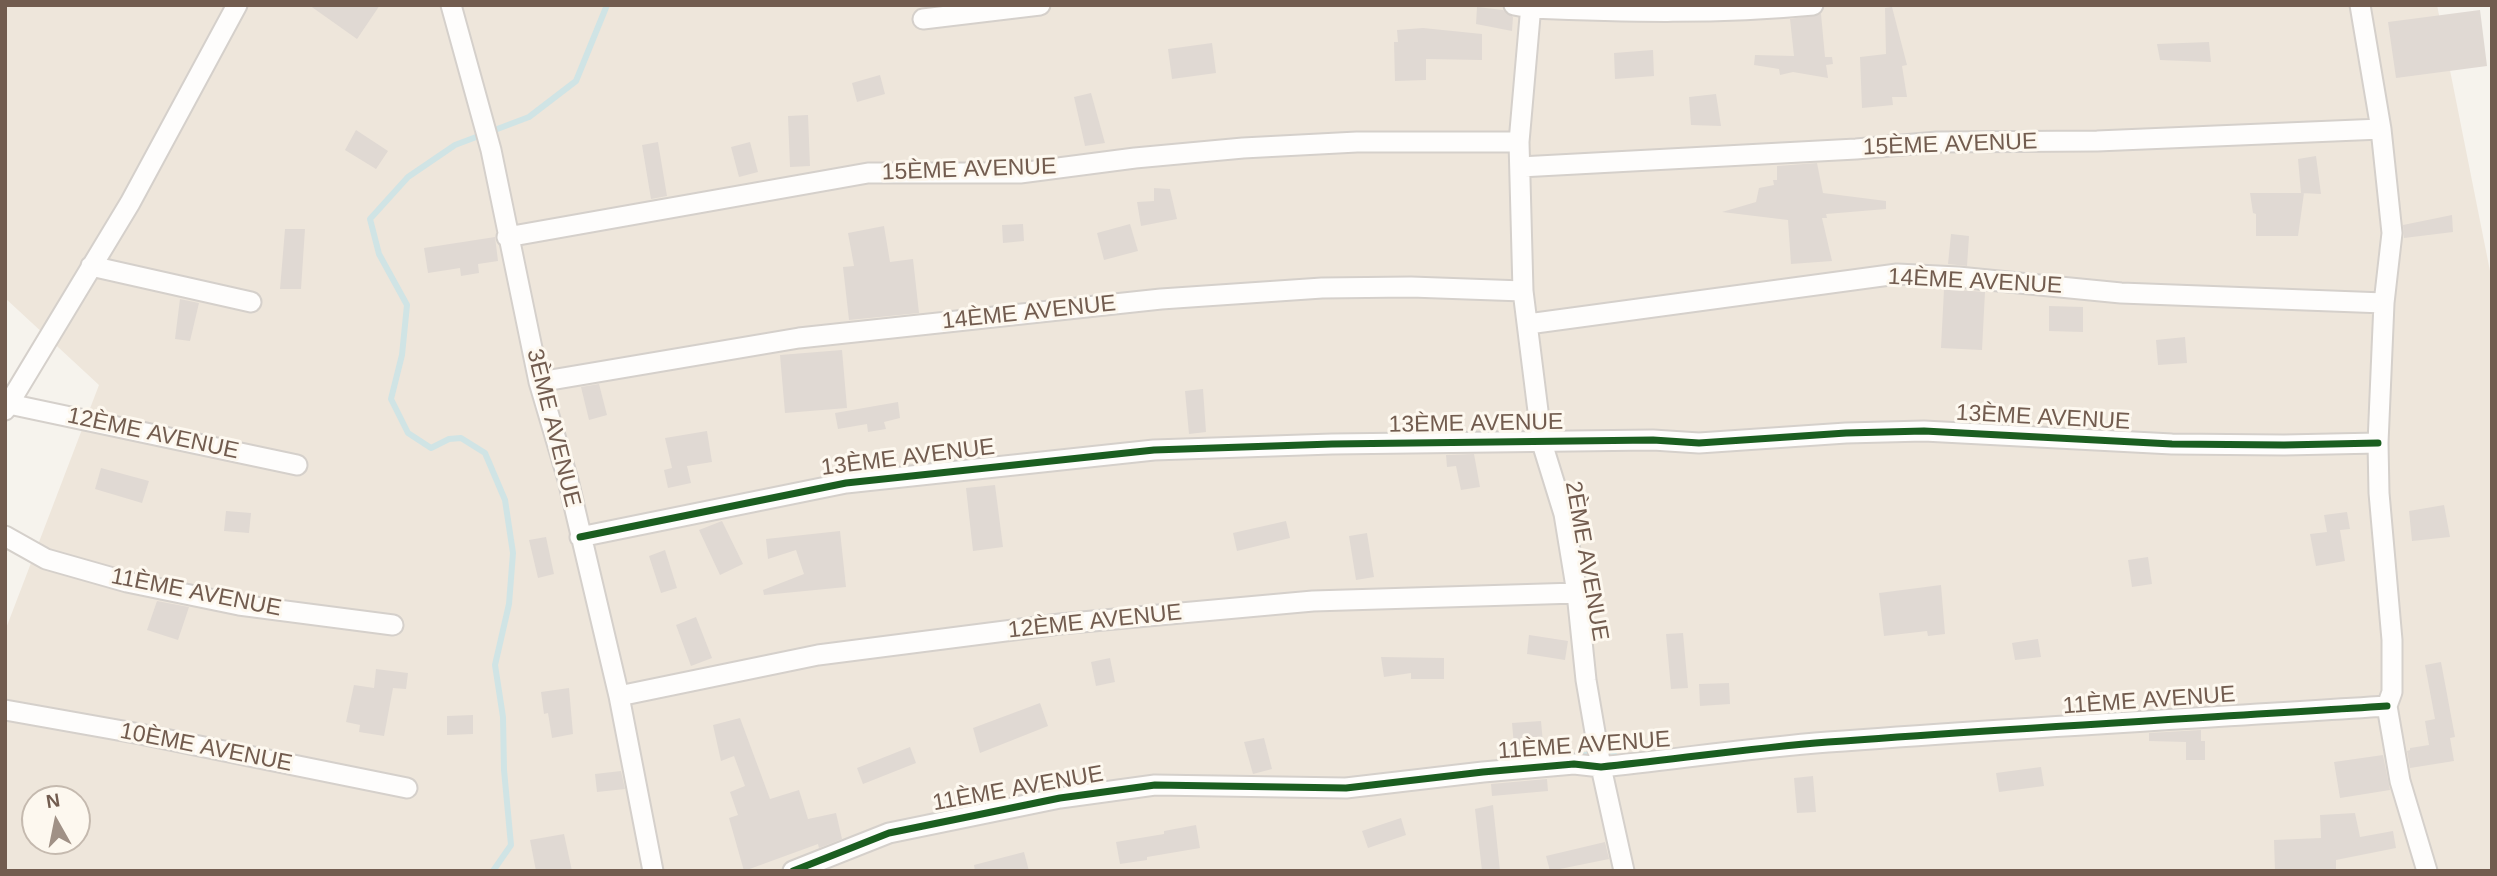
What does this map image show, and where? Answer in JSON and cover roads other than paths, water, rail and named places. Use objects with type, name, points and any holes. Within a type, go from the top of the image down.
[{"type":"street","points":[[7,407],[130,203],[237,5]]},
{"type":"street","name":"3ÈME AVENUE","points":[[451,5],[491,150],[539,382],[568,481],[619,696],[653,871]]},
{"type":"street","points":[[923,19],[1040,5]]},
{"type":"street","points":[[1525,6],[1674,13],[1734,12],[1813,5]]},
{"type":"street","points":[[2360,5],[2381,129],[2392,233],[2384,303],[2378,443],[2379,493],[2392,640],[2392,692],[2387,706],[2400,781],[2427,871]]},
{"type":"street","name":"2ÈME AVENUE","points":[[1525,6],[1519,142],[1523,291],[1542,443],[1564,514],[1577,593],[1586,680],[1601,767],[1624,871]]},
{"type":"street","name":"15ÈME AVENUE","points":[[1520,167],[1856,149],[1937,142],[2097,141],[2381,129]]},
{"type":"street","name":"15ÈME AVENUE","points":[[507,237],[867,173],[1020,173],[1243,148],[1357,142],[1519,142]]},
{"type":"street","points":[[92,266],[251,302]]},
{"type":"street","name":"14ÈME AVENUE","points":[[1528,324],[1897,274],[2121,293],[2384,303]]},
{"type":"street","name":"14ÈME AVENUE","points":[[539,382],[799,338],[1161,299],[1322,288],[1411,287],[1523,291]]},
{"type":"street","name":"12ÈME AVENUE","points":[[7,407],[297,465]]},
{"type":"street","name":"13ÈME AVENUE","points":[[580,537],[846,483],[1154,450],[1332,444],[1653,440],[1699,443],[1846,433],[1924,431],[2172,444],[2378,443]]},
{"type":"street","name":"11ÈME AVENUE","points":[[5,536],[46,559],[127,582],[239,605],[393,625]]},
{"type":"street","name":"12ÈME AVENUE","points":[[619,696],[818,655],[1060,624],[1312,601],[1577,593]]},
{"type":"street","name":"11ÈME AVENUE","points":[[793,871],[889,833],[1060,798],[1155,785],[1346,788],[1574,764],[1601,767],[1828,742],[2387,706]]},
{"type":"street","name":"10ÈME AVENUE","points":[[5,710],[140,734],[407,788]]},
{"type":"waterway","points":[[493,871],[511,845],[504,770],[503,717],[495,665],[509,604],[513,553],[505,500],[485,453],[461,438],[449,439],[431,448],[408,433],[391,399],[402,355],[407,305],[379,254],[370,219],[408,177],[455,145],[529,117],[576,81],[607,5]]},
{"type":"waterway","points":[[1576,756],[1614,752]]}]
